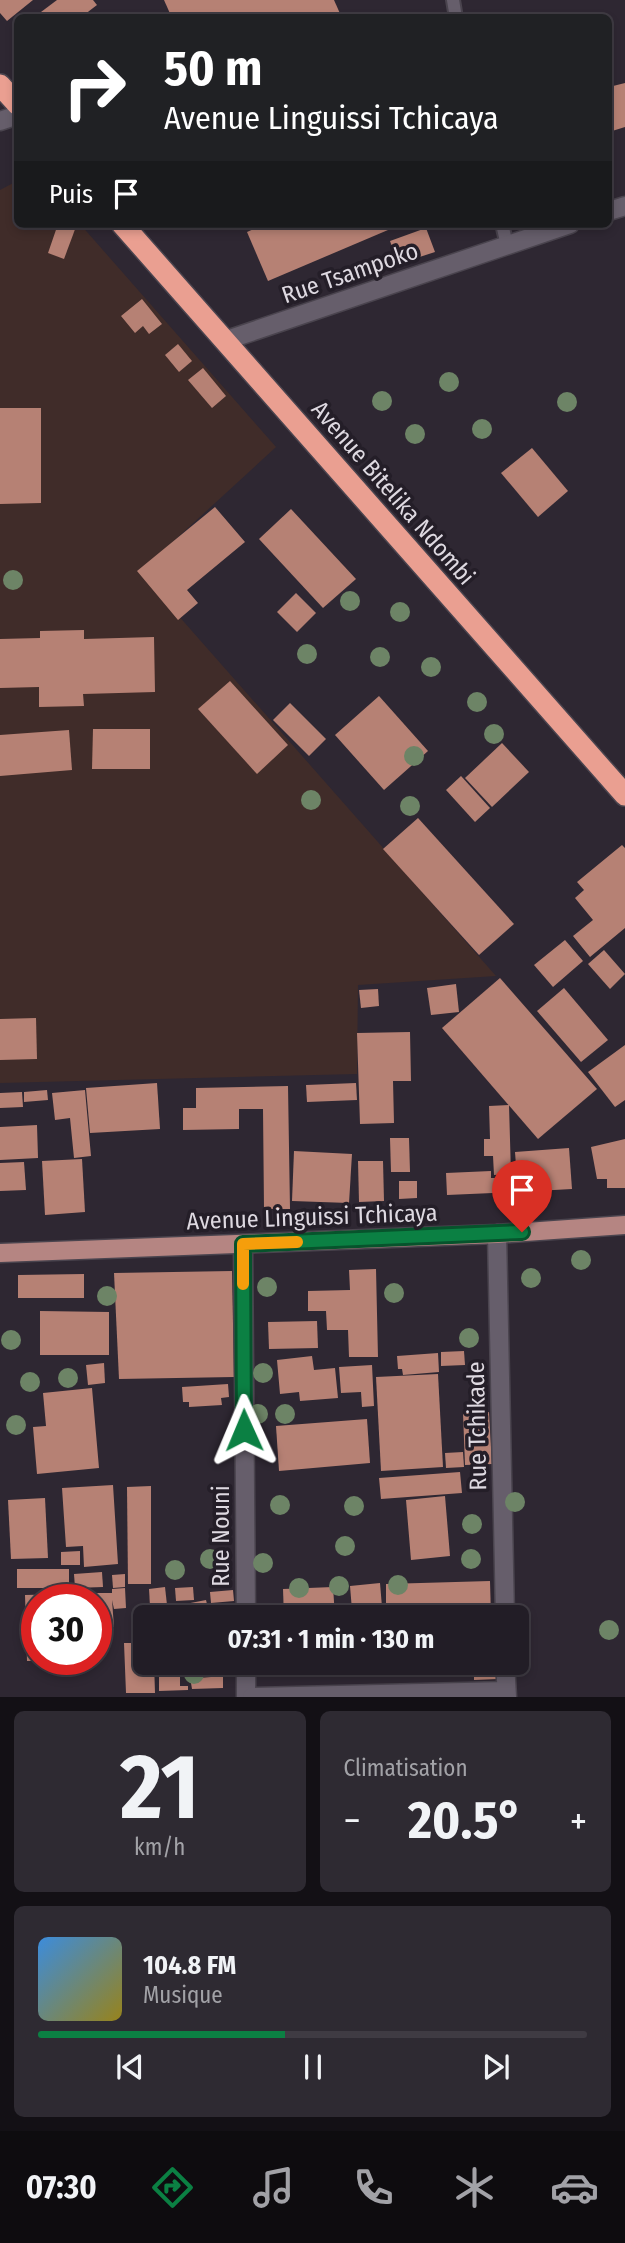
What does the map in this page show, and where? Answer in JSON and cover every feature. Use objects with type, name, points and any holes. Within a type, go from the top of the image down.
[{"type":"highway","points":[[0,85],[14,101]]},
{"type":"highway","name":"Avenue Bitelika Ndombi","points":[[125,228],[625,795]]},
{"type":"main road","name":"Avenue Linguissi Tchicaya","points":[[0,1253],[497,1234],[625,1225]]},
{"type":"street","name":"Rue Tsampoko","points":[[224,341],[558,228]]},
{"type":"street","name":"Rue Tchikade","points":[[497,1234],[505,1605]]},
{"type":"street","name":"Rue Nouni","points":[[243,1244],[246,1605]]},
{"type":"street","points":[[246,1675],[246,1697]]},
{"type":"street","points":[[252,1697],[506,1694],[505,1675]]},
{"type":"lane","points":[[503,228],[507,245]]},
{"type":"shaded area","points":[[14,183],[14,228],[84,228],[276,447],[140,572],[496,976],[358,985],[357,1074],[0,1083],[0,190]]},
{"type":"building","points":[[0,0],[33,0],[7,21],[0,13]]},
{"type":"building","points":[[57,0],[93,0],[97,5],[85,14],[38,14]]},
{"type":"building","points":[[164,0],[334,0],[340,14],[170,14]]},
{"type":"building","points":[[625,83],[625,127],[612,131],[612,86]]},
{"type":"building","points":[[57,228],[76,228],[64,259],[48,253]]},
{"type":"building","points":[[256,228],[388,230],[268,281],[247,232]]},
{"type":"building","points":[[426,228],[435,252],[398,264],[390,241]]},
{"type":"building","points":[[142,299],[162,324],[149,334],[143,326],[135,333],[121,316]]},
{"type":"building","points":[[178,344],[192,361],[179,372],[165,355]]},
{"type":"building","points":[[203,368],[226,396],[212,408],[188,380]]},
{"type":"building","points":[[0,408],[41,408],[41,503],[0,504]]},
{"type":"building","points":[[532,448],[568,491],[538,517],[501,473]]},
{"type":"building","points":[[215,507],[245,542],[187,590],[198,603],[178,620],[137,571]]},
{"type":"building","points":[[291,509],[356,579],[323,608],[259,539]]},
{"type":"building","points":[[296,593],[316,613],[297,632],[277,612]]},
{"type":"building","points":[[84,630],[84,639],[154,637],[155,692],[83,694],[84,706],[39,707],[39,687],[0,688],[0,639],[40,638],[40,631]]},
{"type":"building","points":[[230,681],[288,745],[257,774],[198,709]]},
{"type":"building","points":[[379,696],[428,751],[384,790],[335,735]]},
{"type":"building","points":[[290,703],[326,739],[309,756],[273,720]]},
{"type":"building","points":[[93,729],[150,729],[150,769],[92,769]]},
{"type":"building","points":[[69,730],[72,770],[0,776],[0,735]]},
{"type":"building","points":[[502,743],[529,772],[492,807],[465,778]]},
{"type":"building","points":[[461,776],[490,808],[475,822],[446,790]]},
{"type":"building","points":[[418,818],[514,924],[479,955],[383,849]]},
{"type":"building","points":[[622,845],[625,848],[625,928],[590,957],[573,936],[593,920],[575,898],[584,890],[577,882]]},
{"type":"building","points":[[565,940],[583,961],[553,987],[534,965]]},
{"type":"building","points":[[604,950],[625,974],[610,989],[588,964]]},
{"type":"building","points":[[500,978],[597,1089],[538,1139],[442,1028]]},
{"type":"building","points":[[456,984],[459,1012],[431,1015],[427,988]]},
{"type":"building","points":[[564,988],[608,1040],[581,1062],[537,1011]]},
{"type":"building","points":[[378,989],[379,1006],[361,1008],[359,990]]},
{"type":"building","points":[[36,1018],[37,1059],[0,1060],[0,1019]]},
{"type":"building","points":[[410,1032],[411,1081],[393,1081],[394,1123],[360,1124],[357,1033]]},
{"type":"building","points":[[625,1045],[625,1100],[615,1107],[588,1072]]},
{"type":"building","points":[[157,1083],[160,1129],[90,1133],[86,1088]]},
{"type":"building","points":[[356,1083],[357,1100],[307,1102],[306,1085]]},
{"type":"building","points":[[288,1086],[290,1209],[264,1209],[263,1109],[239,1109],[239,1129],[183,1130],[183,1108],[196,1108],[196,1088]]},
{"type":"building","points":[[47,1090],[48,1100],[24,1102],[24,1092]]},
{"type":"building","points":[[85,1090],[91,1156],[74,1158],[70,1118],[55,1120],[52,1093]]},
{"type":"building","points":[[22,1092],[23,1107],[0,1108],[0,1093]]},
{"type":"building","points":[[509,1105],[511,1174],[494,1175],[493,1156],[484,1156],[484,1139],[490,1139],[489,1106]]},
{"type":"building","points":[[37,1125],[38,1158],[0,1160],[0,1127]]},
{"type":"building","points":[[390,1138],[409,1138],[410,1172],[391,1172]]},
{"type":"building","points":[[625,1139],[625,1188],[607,1188],[607,1179],[597,1179],[591,1147]]},
{"type":"building","points":[[569,1148],[572,1189],[518,1192],[515,1152]]},
{"type":"building","points":[[294,1151],[352,1154],[349,1203],[292,1201]]},
{"type":"building","points":[[82,1159],[85,1212],[45,1215],[42,1161]]},
{"type":"building","points":[[358,1161],[383,1161],[384,1201],[359,1202]]},
{"type":"building","points":[[24,1162],[26,1190],[0,1191],[0,1163]]},
{"type":"building","points":[[491,1171],[491,1178],[513,1178],[513,1192],[447,1195],[446,1173]]},
{"type":"building","points":[[399,1181],[417,1181],[417,1198],[399,1199]]},
{"type":"building","points":[[376,1269],[378,1357],[349,1357],[348,1330],[327,1330],[326,1311],[308,1311],[308,1291],[350,1290],[349,1270]]},
{"type":"building","points":[[232,1271],[234,1377],[119,1379],[114,1273]]},
{"type":"building","points":[[84,1274],[84,1298],[18,1298],[18,1275]]},
{"type":"building","points":[[40,1311],[109,1312],[109,1355],[40,1355]]},
{"type":"building","points":[[317,1321],[318,1348],[269,1349],[268,1322]]},
{"type":"building","points":[[464,1351],[465,1365],[441,1366],[441,1352]]},
{"type":"building","points":[[438,1353],[439,1372],[403,1375],[402,1369],[398,1369],[397,1356]]},
{"type":"building","points":[[312,1356],[314,1370],[335,1368],[338,1398],[300,1401],[299,1392],[280,1394],[277,1360]]},
{"type":"building","points":[[104,1363],[105,1383],[88,1385],[86,1365]]},
{"type":"building","points":[[372,1365],[374,1406],[362,1407],[361,1392],[341,1393],[339,1367]]},
{"type":"building","points":[[438,1374],[443,1467],[381,1471],[376,1377]]},
{"type":"building","points":[[228,1384],[229,1397],[221,1398],[222,1405],[189,1407],[189,1402],[183,1402],[182,1387]]},
{"type":"building","points":[[92,1388],[99,1468],[37,1474],[33,1427],[46,1426],[43,1393]]},
{"type":"building","points":[[489,1412],[492,1464],[465,1465],[463,1413]]},
{"type":"building","points":[[367,1419],[370,1463],[279,1471],[276,1426]]},
{"type":"building","points":[[463,1452],[464,1467],[446,1468],[445,1453]]},
{"type":"building","points":[[460,1472],[462,1493],[381,1499],[379,1478]]},
{"type":"building","points":[[113,1485],[118,1564],[84,1567],[83,1546],[66,1547],[62,1488]]},
{"type":"building","points":[[151,1486],[151,1584],[128,1584],[127,1487]]},
{"type":"building","points":[[445,1496],[450,1556],[411,1560],[406,1500]]},
{"type":"building","points":[[45,1498],[48,1558],[11,1559],[8,1500]]},
{"type":"building","points":[[80,1551],[80,1565],[61,1565],[61,1552]]},
{"type":"building","points":[[17,1569],[69,1569],[69,1584],[21,1584],[21,1588],[17,1588]]},
{"type":"building","points":[[102,1572],[103,1584],[75,1584],[74,1574]]},
{"type":"building","points":[[125,1574],[125,1587],[113,1588],[112,1575]]},
{"type":"building","points":[[490,1581],[491,1605],[386,1605],[386,1584]]},
{"type":"building","points":[[380,1583],[382,1605],[352,1605],[350,1586]]},
{"type":"building","points":[[165,1587],[167,1605],[150,1605],[149,1589]]},
{"type":"building","points":[[193,1587],[194,1600],[176,1601],[175,1588]]},
{"type":"building","points":[[333,1587],[334,1605],[284,1605],[283,1589]]},
{"type":"building","points":[[125,1588],[126,1608],[114,1609],[112,1589]]},
{"type":"building","points":[[233,1590],[234,1601],[211,1603],[210,1592]]},
{"type":"building","points":[[206,1600],[207,1605],[180,1605]]},
{"type":"building","points":[[124,1643],[133,1643],[133,1675],[154,1675],[155,1693],[126,1693]]},
{"type":"building","points":[[159,1675],[180,1675],[180,1686],[188,1686],[188,1690],[159,1691]]},
{"type":"building","points":[[392,1675],[444,1675],[392,1677]]},
{"type":"building","points":[[474,1675],[498,1675],[498,1679],[474,1680]]},
{"type":"building","points":[[223,1676],[223,1688],[192,1689],[191,1683],[199,1682],[199,1678]]},
{"type":"slow traffic","points":[[243,1284],[243,1244],[297,1242]]},
{"type":"route","points":[[244,1430],[243,1244],[522,1232]]}]
